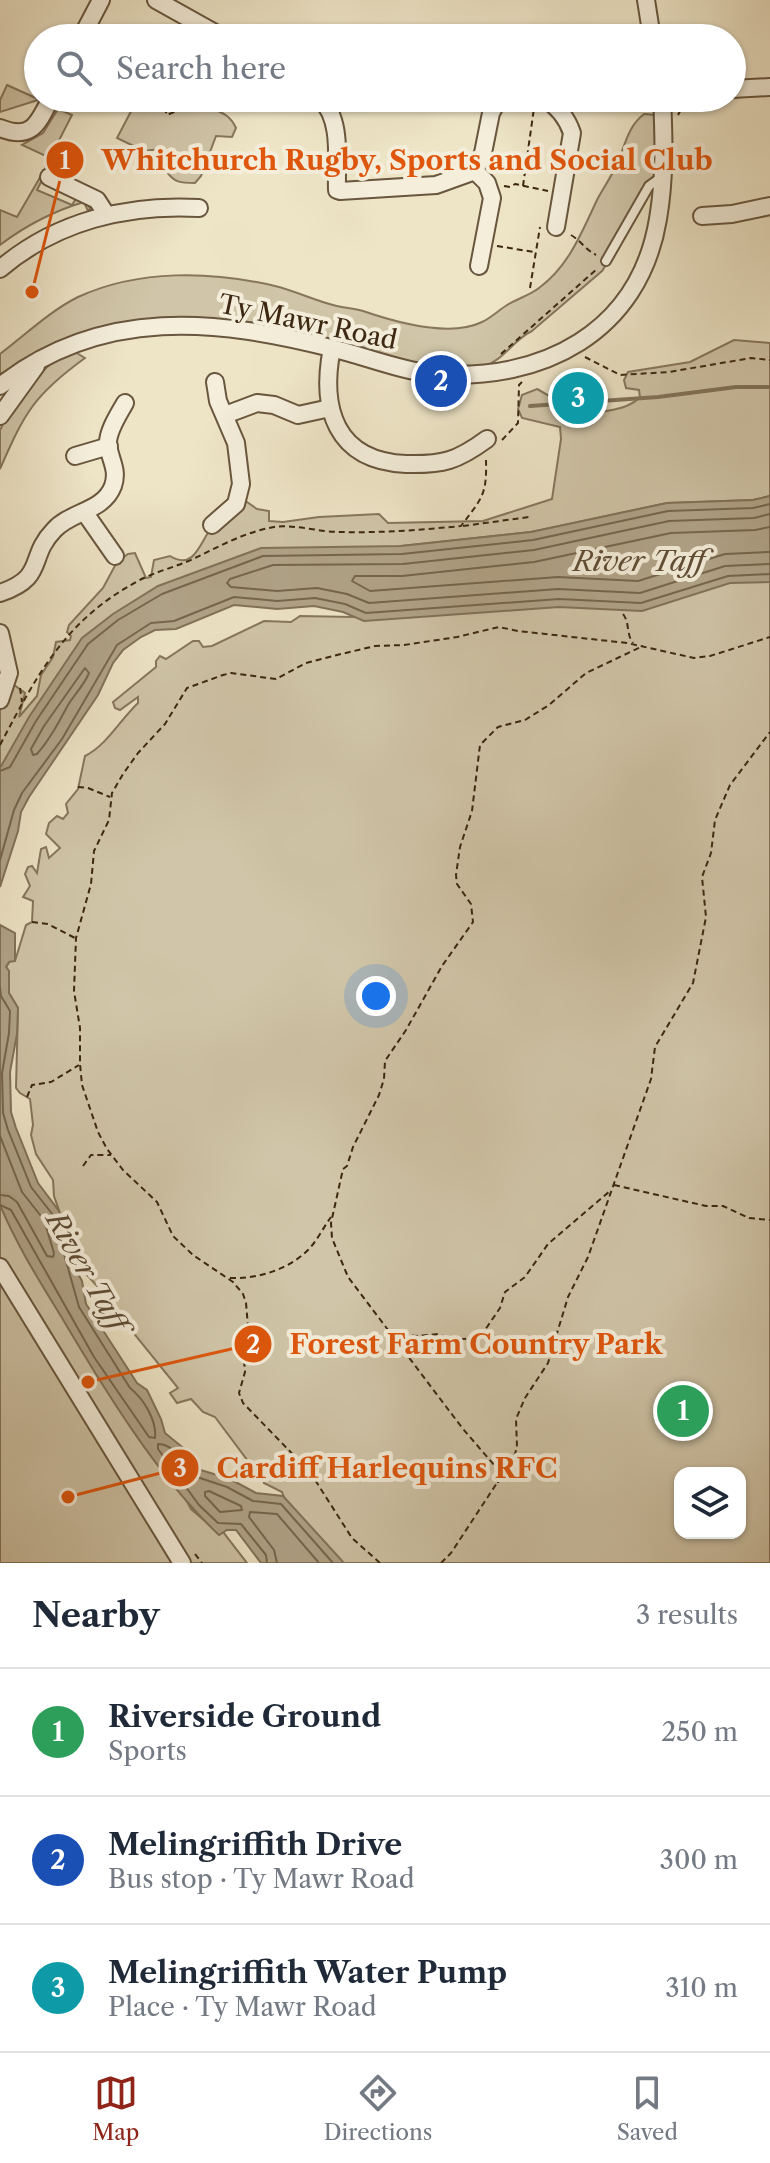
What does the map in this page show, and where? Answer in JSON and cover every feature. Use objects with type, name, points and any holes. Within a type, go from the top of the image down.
[{"type":"street","points":[[88,24],[101,0]]},
{"type":"street","points":[[156,0],[199,24]]},
{"type":"street","points":[[646,0],[650,24]]},
{"type":"street","points":[[746,88],[770,87]]},
{"type":"street","points":[[0,128],[20,133],[34,127],[43,112]]},
{"type":"street","points":[[329,112],[335,129],[337,190],[436,185],[481,177]]},
{"type":"street","points":[[479,266],[492,198],[481,177],[492,112]]},
{"type":"street","points":[[548,223],[561,193],[572,133],[560,112]]},
{"type":"street","name":"Ty Mawr Road","points":[[0,386],[41,358],[81,341],[157,326],[202,325],[254,330],[432,374],[477,374],[530,365],[573,347],[596,332],[614,313],[638,275],[654,235],[663,176],[662,112]]},
{"type":"street","points":[[49,177],[97,200],[106,214]]},
{"type":"street","points":[[702,216],[770,206]]},
{"type":"street","points":[[0,269],[57,232],[106,214],[170,207],[199,208]]},
{"type":"street","points":[[332,348],[327,384],[330,408],[340,433],[369,457],[384,462],[449,462],[490,448]]},
{"type":"street","points":[[0,416],[41,358]]},
{"type":"street","points":[[212,525],[236,504],[240,492],[240,460],[218,401],[215,382]]},
{"type":"street","points":[[0,593],[28,580],[51,533],[62,523],[100,503],[111,490],[115,467],[109,435],[125,403]]},
{"type":"street","points":[[225,415],[257,403],[274,405],[298,415],[330,408]]},
{"type":"street","points":[[75,456],[109,446]]},
{"type":"street","points":[[85,513],[115,556]]},
{"type":"street","points":[[0,633],[9,673],[0,700]]},
{"type":"street","points":[[0,1267],[182,1563]]},
{"type":"lane","points":[[606,261],[649,186],[663,176]]},
{"type":"path","points":[[523,186],[534,112]]},
{"type":"path","points":[[481,177],[510,187],[515,184],[561,193]]},
{"type":"path","points":[[521,336],[606,261],[586,250],[580,240],[548,223],[536,253],[530,288]]},
{"type":"path","points":[[484,243],[536,253]]},
{"type":"path","points":[[579,353],[620,375],[669,372],[751,358],[770,360]]},
{"type":"path","points":[[461,526],[483,496],[490,448],[518,423],[519,385],[523,382]]},
{"type":"path","points":[[0,745],[34,681],[61,642],[113,597],[147,576],[193,559],[223,543],[275,527],[339,532],[413,531],[529,517]]},
{"type":"path","points":[[623,614],[628,620],[629,637],[634,644]]},
{"type":"path","points":[[380,1563],[352,1538],[310,1472],[243,1403],[239,1393],[245,1372],[243,1347],[249,1338],[246,1303],[239,1288],[180,1245],[157,1202],[123,1170],[112,1155],[98,1132],[86,1098],[74,991],[76,938],[91,884],[94,851],[109,820],[111,798],[123,774],[165,724],[187,688],[214,677],[231,673],[276,679],[306,663],[362,649],[457,637],[499,627],[634,644],[694,658],[770,637]]},
{"type":"path","points":[[498,1483],[495,1466],[463,1429],[348,1277],[332,1238],[331,1217],[343,1169],[350,1161],[353,1147],[379,1095],[385,1061],[402,1038],[442,966],[473,922],[471,904],[457,884],[456,875],[460,847],[472,811],[480,745],[498,727],[525,720],[549,705],[586,673],[644,646]]},
{"type":"path","points":[[441,1563],[498,1483],[517,1447],[516,1419],[548,1363],[568,1297],[588,1257],[651,1079],[655,1047],[693,983],[706,917],[702,877],[711,853],[715,820],[730,785],[770,732]]},
{"type":"path","points":[[78,787],[111,798]]},
{"type":"path","points":[[32,922],[48,924],[76,938]]},
{"type":"path","points":[[27,1097],[32,1085],[51,1082],[80,1064]]},
{"type":"path","points":[[83,1166],[91,1155],[112,1155]]},
{"type":"path","points":[[613,1185],[706,1206],[723,1206],[749,1218],[770,1220]]},
{"type":"path","points":[[388,1330],[403,1335],[439,1334],[450,1340],[476,1338],[500,1308],[505,1292],[525,1277],[548,1244],[611,1190]]},
{"type":"path","points":[[228,1278],[256,1277],[301,1256],[311,1248],[331,1217]]},
{"type":"shaded area","points":[[7,85],[24,93],[24,104],[0,112],[0,100]]},
{"type":"shaded area","points":[[56,112],[72,115],[50,158],[22,145],[43,133]]},
{"type":"shaded area","points":[[131,112],[220,112],[236,128],[232,137],[216,136],[201,176],[195,183],[172,178],[166,170],[170,155],[160,149],[144,151],[117,138]]},
{"type":"shaded area","points":[[644,114],[655,115],[662,165],[645,187],[613,254],[602,271],[497,360],[483,367],[442,368],[392,359],[264,325],[197,319],[135,323],[94,330],[59,342],[0,374],[0,354],[58,309],[101,288],[150,277],[201,276],[251,281],[422,327],[454,329],[482,322],[535,290],[559,269],[574,247],[614,170],[630,131]]},
{"type":"shaded area","points":[[46,167],[37,190],[72,205],[77,197],[84,202],[40,220],[0,245],[0,210],[17,217]]},
{"type":"shaded area","points":[[734,340],[770,343],[770,496],[753,500],[667,503],[531,532],[401,546],[161,601],[0,808],[0,706],[10,682],[25,693],[19,717],[37,696],[41,675],[53,657],[56,642],[70,640],[67,632],[69,625],[103,588],[117,562],[128,554],[135,553],[146,578],[151,577],[154,560],[170,556],[178,560],[191,558],[218,520],[232,508],[247,502],[257,509],[269,511],[269,521],[379,514],[388,523],[483,521],[552,499],[560,427],[522,418],[518,409],[522,395],[537,389],[580,410],[598,412],[618,409],[640,397],[639,390],[626,388],[624,380],[628,372],[690,362]]},
{"type":"shaded area","points":[[75,352],[85,358],[42,394],[24,419],[0,469],[0,430],[9,413],[59,356]]},
{"type":"shaded area","points":[[770,570],[770,1563],[332,1563],[286,1503],[282,1492],[264,1483],[261,1472],[248,1461],[215,1417],[203,1412],[191,1399],[177,1403],[170,1393],[178,1388],[128,1326],[119,1323],[112,1302],[86,1274],[80,1247],[64,1225],[54,1196],[53,1180],[36,1154],[31,1135],[30,1099],[16,1088],[18,1008],[9,993],[9,971],[6,967],[10,961],[15,961],[26,925],[32,922],[33,901],[23,897],[30,886],[25,874],[28,867],[32,866],[37,873],[41,849],[46,847],[49,858],[60,848],[46,834],[49,823],[57,816],[63,819],[68,813],[66,804],[78,789],[85,756],[107,739],[138,703],[138,697],[120,710],[115,708],[113,702],[156,667],[160,656],[166,659],[193,641],[199,641],[203,647],[212,646],[264,621],[291,622],[300,616],[353,617],[400,606]]},
{"type":"shaded area","points":[[0,1198],[31,1264],[111,1396],[142,1441],[177,1483],[191,1509],[219,1533],[223,1532],[247,1563],[0,1563]]},
{"type":"water","name":"River Taff","points":[[770,496],[770,582],[730,583],[642,611],[559,607],[364,621],[343,612],[314,606],[277,609],[234,605],[176,629],[155,630],[141,637],[123,650],[113,663],[98,695],[29,797],[21,812],[0,887],[0,768],[29,717],[82,638],[158,586],[261,548],[401,546],[531,532],[667,503],[753,500]]},
{"type":"water","name":"River Taff","points":[[0,925],[15,933],[15,961],[9,962],[6,967],[9,971],[9,993],[18,1008],[10,1072],[11,1112],[38,1183],[59,1211],[82,1281],[86,1304],[137,1383],[147,1390],[165,1433],[187,1451],[194,1468],[230,1479],[256,1493],[283,1496],[344,1563],[261,1563],[236,1530],[227,1530],[219,1535],[175,1487],[134,1432],[21,1248],[0,1205]]},
{"type":"waterway","points":[[530,406],[658,397],[736,387],[770,387]]},
{"type":"place","name":"Whitchurch Rugby, Sports and Social Club","points":[[32,292]]},
{"type":"place","name":"Melingriffith Drive","points":[[441,381]]},
{"type":"place","name":"Melingriffith Water Pump","points":[[578,398]]},
{"type":"place","name":"Forest Farm Country Park","points":[[88,1382]]},
{"type":"place","name":"Riverside Ground","points":[[683,1411]]},
{"type":"place","name":"Cardiff Harlequins RFC","points":[[68,1497]]}]
